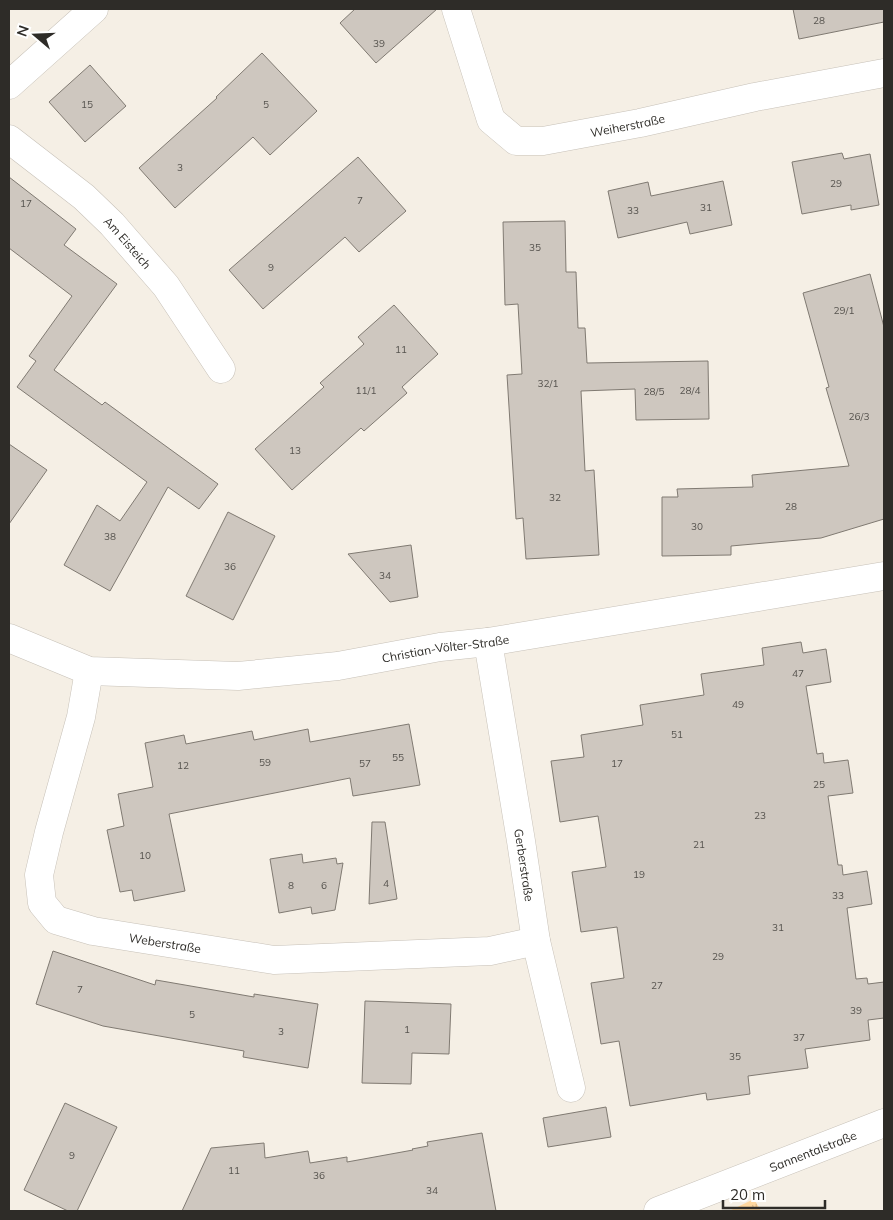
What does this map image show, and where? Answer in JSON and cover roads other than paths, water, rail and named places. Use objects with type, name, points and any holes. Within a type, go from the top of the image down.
[{"type":"street","points":[[9,86],[94,9]]},
{"type":"street","name":"Weiherstraße","points":[[456,9],[491,120],[516,141],[543,141],[640,123],[755,97],[884,73]]},
{"type":"street","name":"Am Eisteich","points":[[9,139],[84,197],[112,224],[166,286],[221,369]]},
{"type":"street","name":"Christian-Völter-Straße","points":[[9,638],[89,671],[238,676],[338,666],[440,647],[488,642],[884,576]]},
{"type":"street","name":"Gerberstraße","points":[[488,642],[522,841],[536,941],[571,1088]]},
{"type":"street","name":"Weberstraße","points":[[89,671],[80,717],[39,875],[42,903],[56,920],[93,931],[274,960],[490,951],[536,941]]},
{"type":"street","name":"Sannentalstraße","points":[[658,1211],[884,1123]]}]
